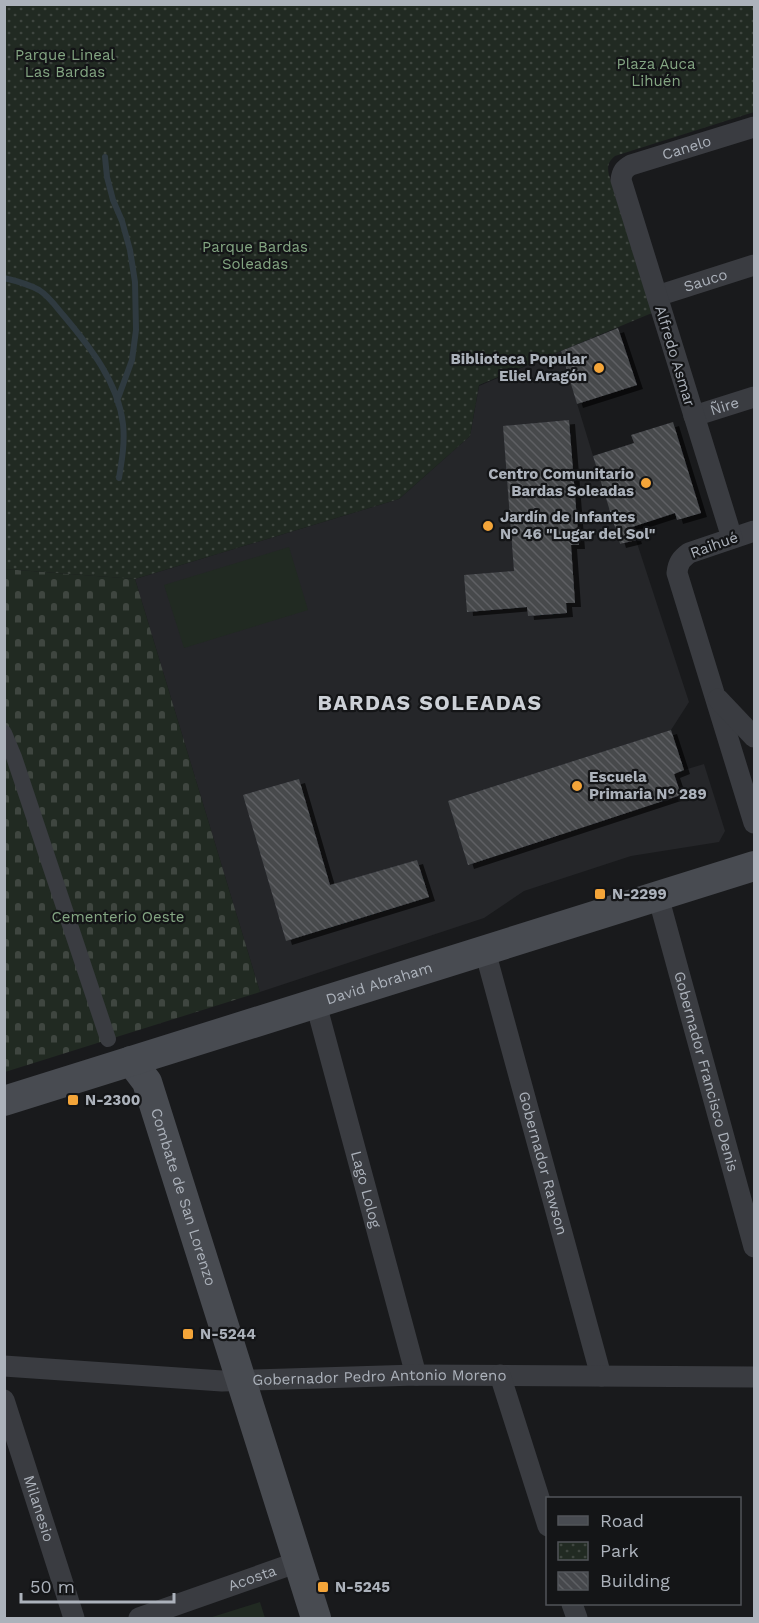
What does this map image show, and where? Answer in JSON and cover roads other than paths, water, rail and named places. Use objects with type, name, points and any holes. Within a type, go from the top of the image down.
[{"type":"main road","name":"David Abraham","points":[[4,1101],[754,866]]},
{"type":"main road","name":"Combate de San Lorenzo","points":[[131,1061],[147,1082],[231,1380],[289,1565],[297,1618]]},
{"type":"main road","name":"Combate de San Lorenzo","points":[[289,1565],[316,1618]]},
{"type":"street","name":"Canelo","points":[[622,173],[631,165],[754,127]]},
{"type":"street","name":"Alfredo Asmar","points":[[622,173],[623,188],[732,538]]},
{"type":"street","name":"Sauco","points":[[657,296],[754,265]]},
{"type":"street","name":"Ñire","points":[[694,416],[754,398]]},
{"type":"street","name":"Raihué","points":[[716,697],[679,583],[678,565],[689,553],[754,531]]},
{"type":"street","points":[[716,697],[754,737]]},
{"type":"street","points":[[716,697],[754,823]]},
{"type":"street","points":[[4,733],[9,759],[108,1039]]},
{"type":"street","name":"Gobernador Francisco Denis","points":[[658,896],[754,1247]]},
{"type":"street","name":"Gobernador Rawson","points":[[485,951],[601,1376]]},
{"type":"street","name":"Lago Lolog","points":[[316,1004],[416,1376]]},
{"type":"street","name":"Gobernador Pedro Antonio Moreno","points":[[4,1366],[231,1380],[500,1375],[754,1377]]},
{"type":"street","points":[[500,1375],[546,1520]]},
{"type":"street","name":"Milanesio","points":[[4,1400],[74,1618]]},
{"type":"street","name":"Acosta","points":[[139,1618],[289,1565]]},
{"type":"waterway","points":[[105,157],[107,177],[130,250],[135,282],[136,330],[132,360],[117,401]]},
{"type":"waterway","points":[[4,278],[31,286],[46,295],[101,366],[115,394],[123,424],[119,478]]},
{"type":"place","name":"Biblioteca Popular Eliel Aragón","points":[[599,368]]},
{"type":"place","name":"Centro Comunitario Bardas Soleadas","points":[[646,483]]},
{"type":"place","name":"Jardín de Infantes N° 46 \"Lugar del Sol\"","points":[[488,526]]},
{"type":"place","name":"Escuela Primaria N° 289","points":[[577,786]]},
{"type":"place","name":"N-2299","points":[[600,894]]},
{"type":"place","name":"N-2300","points":[[73,1100]]},
{"type":"place","name":"N-5244","points":[[188,1334]]},
{"type":"place","name":"N-5245","points":[[323,1587]]},
{"type":"district","name":"BARDAS SOLEADAS","points":[[430,702]]},
{"type":"park label","name":"Parque Lineal Las Bardas","points":[[65,64]]},
{"type":"park label","name":"Plaza Auca Lihuén","points":[[656,72]]},
{"type":"park label","name":"Parque Bardas Soleadas","points":[[255,256]]},
{"type":"park label","name":"Cementerio Oeste","points":[[118,917]]}]
